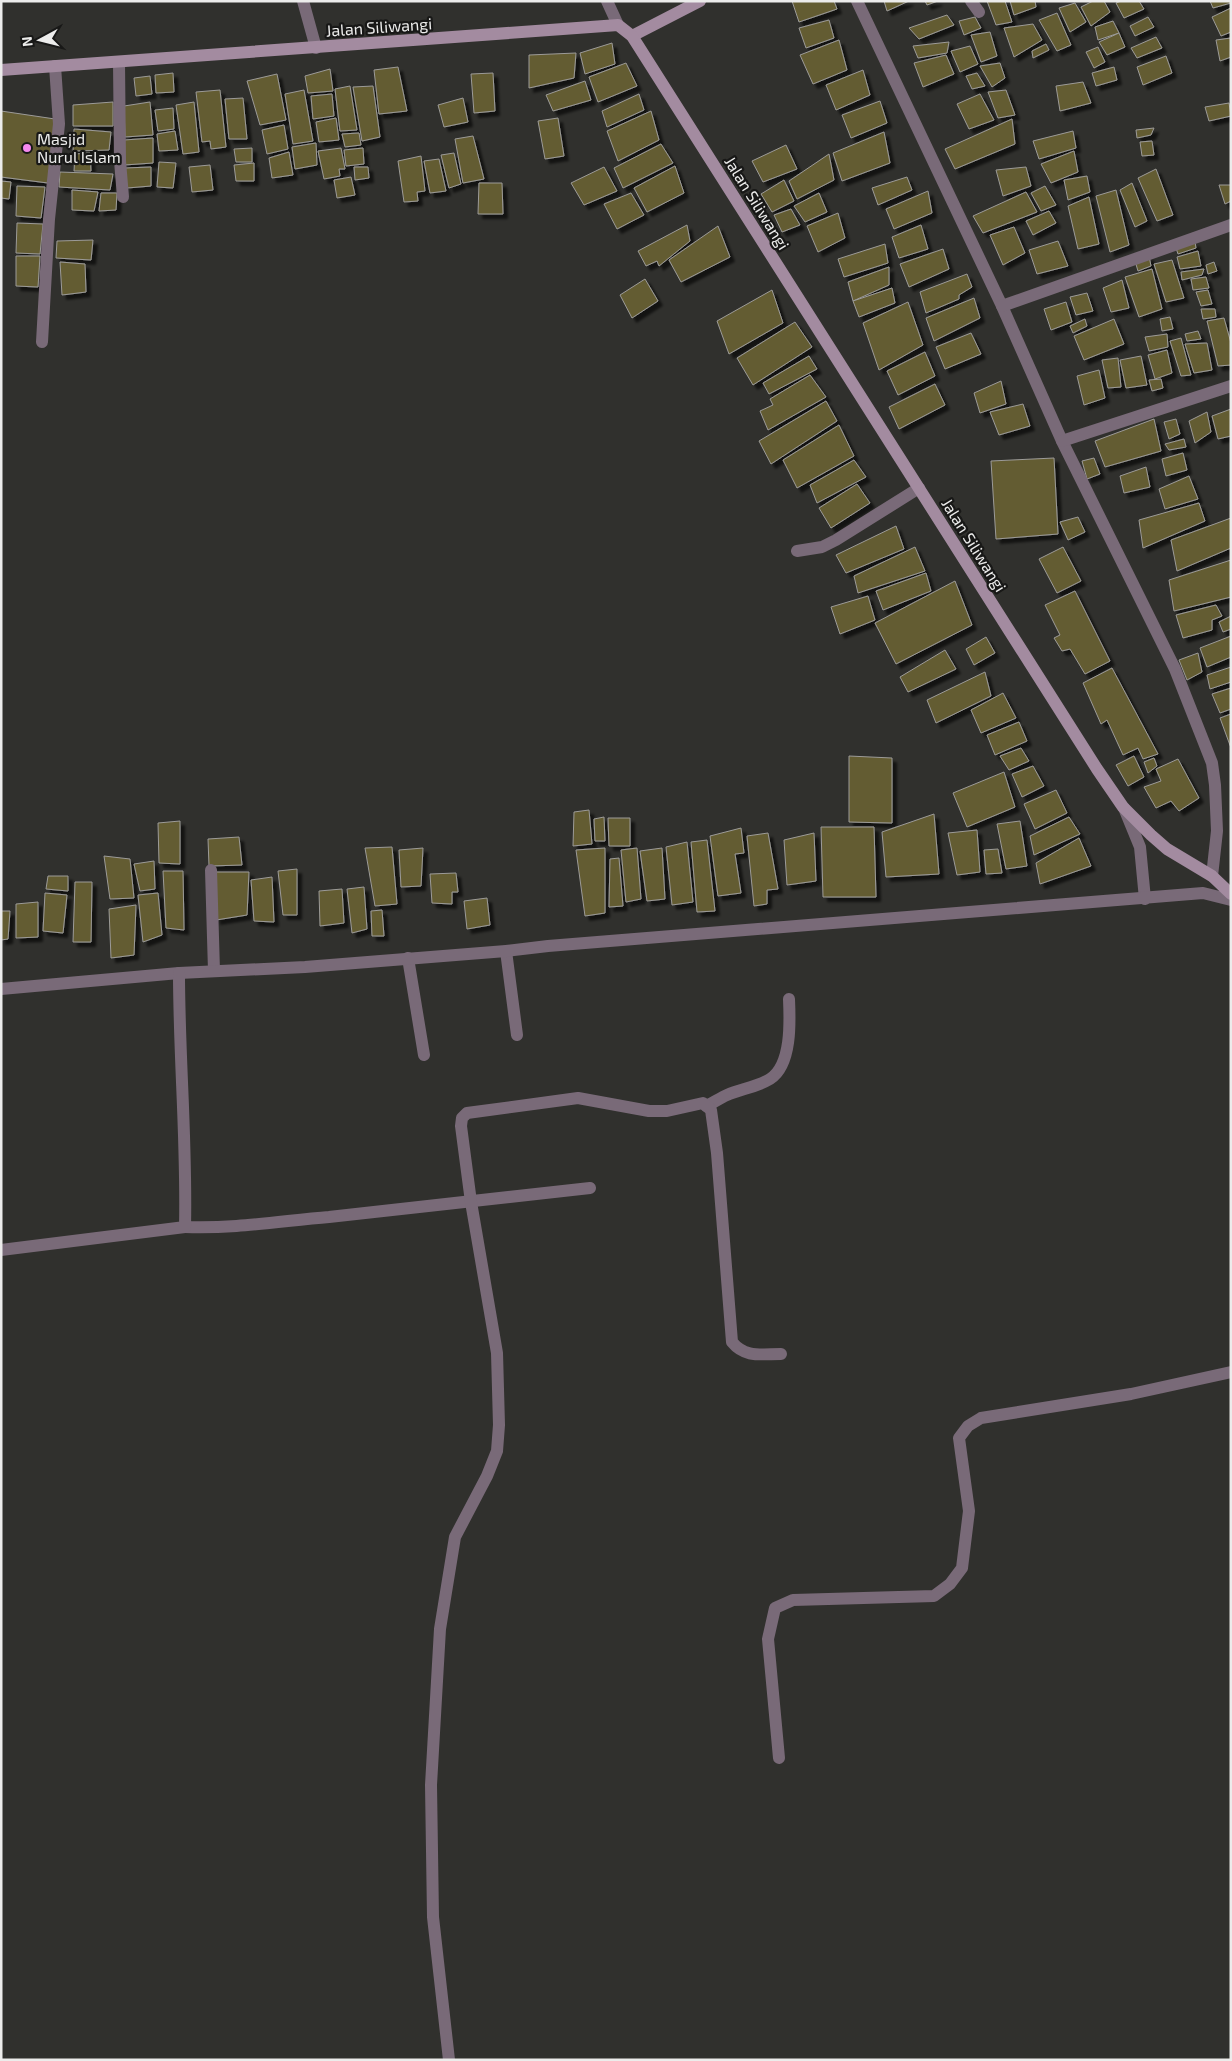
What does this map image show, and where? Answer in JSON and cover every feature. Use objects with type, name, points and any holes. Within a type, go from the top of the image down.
[{"type":"main road","points":[[632,36],[700,1]]},
{"type":"main road","name":"Jalan Siliwangi","points":[[1,70],[618,25],[632,36],[1097,770],[1135,820],[1167,848],[1212,876],[1231,894]]},
{"type":"street","points":[[303,1],[316,48]]},
{"type":"street","points":[[607,1],[618,25]]},
{"type":"street","points":[[857,1],[1002,306],[1062,441],[1175,669],[1212,763],[1216,785],[1217,830],[1212,876]]},
{"type":"street","points":[[971,1],[979,12]]},
{"type":"street","points":[[119,62],[120,161],[123,197]]},
{"type":"street","points":[[42,342],[49,219],[60,124],[55,66]]},
{"type":"street","points":[[1002,306],[1226,226]]},
{"type":"street","points":[[1062,441],[1231,386]]},
{"type":"street","points":[[797,550],[822,547],[836,540],[919,488]]},
{"type":"street","points":[[1123,806],[1140,847],[1144,899]]},
{"type":"street","points":[[212,870],[214,971]]},
{"type":"street","points":[[1,989],[180,973],[305,967],[1203,894],[1231,900]]},
{"type":"street","points":[[506,951],[517,1035]]},
{"type":"street","points":[[408,958],[424,1055]]},
{"type":"street","points":[[180,973],[180,1034],[185,1137],[185,1227]]},
{"type":"street","points":[[706,1106],[725,1095],[749,1088],[778,1072],[783,1061],[790,1027],[789,998]]},
{"type":"street","points":[[449,2060],[433,1917],[431,1785],[440,1630],[455,1537],[487,1476],[497,1451],[499,1425],[497,1353],[471,1202],[461,1126],[462,1118],[467,1113],[578,1098],[649,1111],[667,1111],[703,1103],[710,1110],[717,1153],[732,1342],[739,1351],[750,1354],[781,1354]]},
{"type":"street","points":[[1,1250],[185,1227],[218,1227],[471,1202],[590,1188]]},
{"type":"street","points":[[778,1758],[768,1639],[775,1608],[793,1600],[934,1596],[950,1584],[962,1568],[969,1511],[959,1438],[968,1426],[981,1418],[1131,1394],[1231,1372]]},
{"type":"building","points":[[792,1],[834,1],[837,9],[799,22]]},
{"type":"building","points":[[884,1],[909,1],[887,11]]},
{"type":"building","points":[[925,1],[938,1],[927,5]]},
{"type":"building","points":[[987,1],[1005,1],[1012,22],[996,25]]},
{"type":"building","points":[[1010,1],[1035,1],[1036,7],[1014,15]]},
{"type":"building","points":[[1093,1],[1104,1],[1110,12],[1091,26],[1081,7]]},
{"type":"building","points":[[1121,1],[1139,1],[1144,9],[1124,18],[1116,3]]},
{"type":"building","points":[[1210,1],[1231,1],[1231,3],[1213,8]]},
{"type":"building","points":[[1075,3],[1086,22],[1070,32],[1059,8]]},
{"type":"building","points":[[1231,8],[1231,32],[1221,36],[1212,17]]},
{"type":"building","points":[[1057,13],[1071,45],[1057,51],[1039,20]]},
{"type":"building","points":[[947,15],[954,25],[919,39],[909,28]]},
{"type":"building","points":[[975,17],[981,28],[964,35],[959,21]]},
{"type":"building","points":[[1148,17],[1154,27],[1135,36],[1130,26]]},
{"type":"building","points":[[829,20],[834,38],[806,48],[799,28]]},
{"type":"building","points":[[1113,21],[1119,33],[1098,40],[1095,27]]},
{"type":"building","points":[[1033,24],[1042,40],[1014,57],[1004,28]]},
{"type":"building","points":[[990,32],[997,56],[981,62],[971,35]]},
{"type":"building","points":[[1119,33],[1125,47],[1107,55],[1099,42]]},
{"type":"building","points":[[1156,37],[1162,48],[1137,58],[1131,48]]},
{"type":"building","points":[[1231,38],[1231,57],[1220,61],[1216,40]]},
{"type":"building","points":[[839,40],[847,70],[813,84],[800,55]]},
{"type":"building","points":[[949,42],[947,53],[918,58],[913,46]]},
{"type":"building","points":[[612,43],[615,64],[585,74],[580,53]]},
{"type":"building","points":[[1046,44],[1049,50],[1033,58],[1032,51]]},
{"type":"building","points":[[970,46],[978,64],[960,72],[951,51]]},
{"type":"building","points":[[1098,47],[1105,62],[1094,68],[1086,52]]},
{"type":"building","points":[[576,53],[574,78],[529,88],[529,55]]},
{"type":"building","points":[[946,55],[954,74],[923,87],[914,63]]},
{"type":"building","points":[[1166,56],[1172,73],[1143,85],[1137,67]]},
{"type":"building","points":[[626,63],[637,86],[598,102],[589,77]]},
{"type":"building","points":[[1000,63],[1005,78],[992,87],[980,66]]},
{"type":"building","points":[[398,67],[407,111],[379,114],[374,70]]},
{"type":"building","points":[[1114,67],[1117,80],[1096,86],[1092,73]]},
{"type":"building","points":[[330,69],[333,91],[308,93],[305,76]]},
{"type":"building","points":[[863,70],[870,95],[836,110],[826,85]]},
{"type":"building","points":[[173,73],[174,92],[156,93],[155,75]]},
{"type":"building","points":[[493,73],[495,111],[474,113],[471,74]]},
{"type":"building","points":[[977,73],[985,86],[972,89],[966,76]]},
{"type":"building","points":[[277,74],[286,120],[260,125],[247,81]]},
{"type":"building","points":[[150,76],[152,94],[136,96],[134,78]]},
{"type":"building","points":[[585,81],[591,100],[553,111],[546,95]]},
{"type":"building","points":[[1083,82],[1091,103],[1060,111],[1056,86]]},
{"type":"building","points":[[350,86],[357,130],[340,131],[335,89]]},
{"type":"building","points":[[373,86],[380,137],[362,141],[353,87]]},
{"type":"building","points":[[220,90],[226,147],[211,149],[210,141],[202,142],[196,92]]},
{"type":"building","points":[[304,90],[313,141],[293,144],[285,94]]},
{"type":"building","points":[[1006,90],[1015,115],[998,118],[988,92]]},
{"type":"building","points":[[332,94],[334,116],[313,119],[311,96]]},
{"type":"building","points":[[639,94],[644,110],[607,127],[602,111]]},
{"type":"building","points":[[980,94],[994,120],[969,129],[957,104]]},
{"type":"building","points":[[243,98],[247,139],[229,139],[225,99]]},
{"type":"building","points":[[463,98],[468,122],[444,127],[438,105]]},
{"type":"building","points":[[880,101],[887,123],[851,138],[842,115]]},
{"type":"building","points":[[113,102],[113,126],[73,126],[73,105]]},
{"type":"building","points":[[150,102],[153,135],[125,137],[124,106]]},
{"type":"building","points":[[194,102],[199,152],[183,154],[176,105]]},
{"type":"building","points":[[1229,103],[1231,116],[1209,121],[1205,107]]},
{"type":"building","points":[[173,108],[174,129],[158,131],[155,110]]},
{"type":"building","name":"Masjid Nurul Islam","points":[[1,111],[55,119],[48,183],[1,177]]},
{"type":"building","points":[[651,111],[659,140],[618,161],[607,131]]},
{"type":"building","points":[[336,118],[339,140],[319,142],[316,122]]},
{"type":"building","points":[[558,118],[564,156],[545,159],[538,121]]},
{"type":"building","points":[[1012,119],[1015,144],[955,169],[945,149]]},
{"type":"building","points":[[284,125],[288,149],[267,154],[262,130]]},
{"type":"building","points":[[1154,128],[1151,135],[1137,138],[1136,130]]},
{"type":"building","points":[[74,129],[111,132],[109,150],[73,151]]},
{"type":"building","points":[[175,131],[178,150],[159,151],[157,134]]},
{"type":"building","points":[[1073,131],[1076,148],[1039,159],[1033,141]]},
{"type":"building","points":[[884,132],[890,163],[842,181],[833,153]]},
{"type":"building","points":[[359,133],[361,145],[345,147],[342,134]]},
{"type":"building","points":[[473,136],[484,179],[463,183],[455,139]]},
{"type":"building","points":[[153,138],[153,163],[124,165],[124,140]]},
{"type":"building","points":[[1152,141],[1154,155],[1142,156],[1140,142]]},
{"type":"building","points":[[316,143],[317,165],[295,169],[292,147]]},
{"type":"building","points":[[661,144],[673,163],[623,188],[614,168]]},
{"type":"building","points":[[786,145],[797,169],[763,182],[752,161]]},
{"type":"building","points":[[252,148],[252,162],[236,162],[234,149]]},
{"type":"building","points":[[341,148],[345,169],[339,169],[340,176],[324,179],[318,151]]},
{"type":"building","points":[[363,148],[364,164],[346,166],[344,150]]},
{"type":"building","points":[[1074,151],[1078,172],[1051,183],[1041,164]]},
{"type":"building","points":[[289,152],[293,175],[272,178],[269,158]]},
{"type":"building","points":[[90,153],[91,171],[74,171],[75,154]]},
{"type":"building","points":[[454,153],[461,184],[449,188],[441,155]]},
{"type":"building","points":[[829,154],[834,180],[797,199],[789,181]]},
{"type":"building","points":[[421,156],[425,191],[417,192],[418,201],[404,202],[398,161]]},
{"type":"building","points":[[439,159],[446,191],[430,193],[424,161]]},
{"type":"building","points":[[159,162],[176,163],[173,188],[157,187]]},
{"type":"building","points":[[254,163],[254,181],[236,181],[234,165]]},
{"type":"building","points":[[210,165],[213,190],[192,192],[189,167]]},
{"type":"building","points":[[675,166],[684,193],[647,212],[634,188]]},
{"type":"building","points":[[151,167],[151,186],[127,188],[125,168]]},
{"type":"building","points":[[354,167],[368,167],[369,178],[355,180]]},
{"type":"building","points":[[604,167],[617,191],[584,205],[571,183]]},
{"type":"building","points":[[1026,167],[1031,186],[1003,196],[996,170]]},
{"type":"building","points":[[1156,169],[1173,215],[1157,221],[1138,178]]},
{"type":"building","points":[[60,172],[113,174],[110,190],[59,187]]},
{"type":"building","points":[[1087,176],[1090,192],[1068,200],[1064,180]]},
{"type":"building","points":[[351,177],[355,195],[337,198],[334,180]]},
{"type":"building","points":[[907,177],[912,190],[878,205],[872,188]]},
{"type":"building","points":[[784,180],[794,201],[772,212],[761,194]]},
{"type":"building","points":[[1,181],[11,182],[9,199],[1,198]]},
{"type":"building","points":[[479,183],[502,183],[503,214],[478,214]]},
{"type":"building","points":[[1132,183],[1147,221],[1135,227],[1120,190]]},
{"type":"building","points":[[1219,185],[1231,185],[1231,201],[1225,204]]},
{"type":"building","points":[[17,186],[45,187],[41,218],[16,216]]},
{"type":"building","points":[[1045,186],[1056,205],[1041,211],[1031,193]]},
{"type":"building","points":[[72,190],[98,192],[94,211],[72,210]]},
{"type":"building","points":[[1116,190],[1129,245],[1110,252],[1096,196]]},
{"type":"building","points":[[928,191],[932,213],[894,229],[886,209]]},
{"type":"building","points":[[1026,192],[1037,212],[983,233],[973,216]]},
{"type":"building","points":[[101,193],[117,193],[116,210],[99,211]]},
{"type":"building","points":[[631,193],[644,215],[617,229],[604,204]]},
{"type":"building","points":[[819,193],[827,212],[805,222],[794,206]]},
{"type":"building","points":[[1089,197],[1099,244],[1078,249],[1068,206]]},
{"type":"building","points":[[791,209],[800,225],[782,232],[774,215]]},
{"type":"building","points":[[1049,211],[1056,223],[1033,235],[1026,221]]},
{"type":"building","points":[[838,213],[845,238],[818,252],[807,226]]},
{"type":"building","points":[[17,223],[43,224],[40,254],[16,253]]},
{"type":"building","points":[[687,225],[690,241],[659,266],[657,261],[646,266],[638,251]]},
{"type":"building","points":[[921,225],[928,249],[899,258],[892,237]]},
{"type":"building","points":[[718,226],[730,257],[681,282],[669,260]]},
{"type":"building","points":[[1014,227],[1025,253],[1003,265],[990,235]]},
{"type":"building","points":[[93,240],[91,260],[56,258],[57,241]]},
{"type":"building","points":[[1058,241],[1068,266],[1037,274],[1029,250]]},
{"type":"building","points":[[1195,242],[1196,248],[1178,254],[1176,248]]},
{"type":"building","points":[[885,244],[888,263],[844,277],[838,259]]},
{"type":"building","points":[[943,249],[949,269],[909,287],[900,264]]},
{"type":"building","points":[[1198,251],[1201,266],[1180,269],[1177,257]]},
{"type":"building","points":[[16,256],[40,256],[38,287],[16,286]]},
{"type":"building","points":[[1149,256],[1151,266],[1138,271],[1135,261]]},
{"type":"building","points":[[1172,260],[1184,298],[1166,302],[1154,264]]},
{"type":"building","points":[[60,262],[85,264],[86,292],[62,295]]},
{"type":"building","points":[[1214,262],[1217,271],[1208,274],[1206,265]]},
{"type":"building","points":[[889,267],[889,285],[853,301],[848,282]]},
{"type":"building","points":[[1152,269],[1162,309],[1139,317],[1125,277]]},
{"type":"building","points":[[1204,269],[1202,275],[1182,280],[1181,272]]},
{"type":"building","points":[[967,274],[972,287],[959,295],[959,299],[926,313],[920,292]]},
{"type":"building","points":[[1206,277],[1209,288],[1193,290],[1191,279]]},
{"type":"building","points":[[645,279],[658,301],[632,318],[620,295]]},
{"type":"building","points":[[1122,280],[1129,308],[1111,312],[1103,288]]},
{"type":"building","points":[[892,288],[895,303],[859,317],[853,301]]},
{"type":"building","points":[[772,290],[783,323],[729,354],[717,321]]},
{"type":"building","points":[[1208,290],[1212,304],[1201,306],[1196,292]]},
{"type":"building","points":[[1087,293],[1093,311],[1076,315],[1070,297]]},
{"type":"building","points":[[974,298],[980,318],[934,341],[926,318]]},
{"type":"building","points":[[908,302],[923,345],[879,370],[863,323]]},
{"type":"building","points":[[1066,302],[1072,322],[1051,330],[1044,309]]},
{"type":"building","points":[[1201,309],[1215,309],[1216,317],[1203,319]]},
{"type":"building","points":[[1170,317],[1173,329],[1162,331],[1160,319]]},
{"type":"building","points":[[1224,318],[1231,343],[1231,365],[1218,366],[1207,321]]},
{"type":"building","points":[[1085,319],[1087,326],[1073,333],[1070,326]]},
{"type":"building","points":[[1114,319],[1124,344],[1084,360],[1074,336]]},
{"type":"building","points":[[795,322],[812,347],[753,385],[737,358]]},
{"type":"building","points":[[1198,331],[1201,339],[1187,341],[1185,334]]},
{"type":"building","points":[[971,333],[981,354],[945,369],[936,347]]},
{"type":"building","points":[[1167,334],[1168,347],[1149,351],[1145,337]]},
{"type":"building","points":[[1181,338],[1191,375],[1181,376],[1170,341]]},
{"type":"building","points":[[1207,343],[1212,370],[1194,373],[1185,344]]},
{"type":"building","points":[[1167,350],[1172,373],[1155,379],[1148,355]]},
{"type":"building","points":[[925,352],[935,376],[898,395],[887,371]]},
{"type":"building","points":[[809,356],[817,369],[769,394],[763,383]]},
{"type":"building","points":[[1141,356],[1147,385],[1126,388],[1120,360]]},
{"type":"building","points":[[1118,358],[1121,387],[1108,388],[1102,360]]},
{"type":"building","points":[[1099,370],[1105,398],[1084,405],[1077,376]]},
{"type":"building","points":[[810,375],[826,397],[768,430],[760,411],[773,405],[770,399]]},
{"type":"building","points":[[1161,379],[1163,388],[1152,391],[1149,380]]},
{"type":"building","points":[[1001,381],[1006,404],[980,413],[974,393]]},
{"type":"building","points":[[935,384],[945,405],[899,429],[889,407]]},
{"type":"building","points":[[826,401],[837,421],[771,464],[759,441]]},
{"type":"building","points":[[1023,404],[1030,426],[999,435],[990,412]]},
{"type":"building","points":[[1231,409],[1231,436],[1218,439],[1212,416]]},
{"type":"building","points":[[1207,412],[1211,432],[1195,443],[1189,421]]},
{"type":"building","points":[[1154,419],[1161,451],[1105,467],[1095,441]]},
{"type":"building","points":[[1176,419],[1180,434],[1169,439],[1164,422]]},
{"type":"building","points":[[839,425],[854,456],[797,488],[783,460]]},
{"type":"building","points":[[1184,439],[1186,447],[1169,450],[1165,444]]},
{"type":"building","points":[[1183,453],[1187,470],[1166,476],[1162,459]]},
{"type":"building","points":[[1054,458],[1058,534],[996,539],[991,461]]},
{"type":"building","points":[[1094,458],[1100,474],[1087,479],[1082,461]]},
{"type":"building","points":[[854,460],[866,477],[817,503],[810,485]]},
{"type":"building","points":[[1146,467],[1150,487],[1124,493],[1120,476]]},
{"type":"building","points":[[1189,476],[1198,499],[1165,509],[1159,489]]},
{"type":"building","points":[[857,484],[870,503],[831,528],[819,508]]},
{"type":"building","points":[[1199,503],[1205,521],[1143,548],[1139,520]]},
{"type":"building","points":[[1078,517],[1085,532],[1068,540],[1060,522]]},
{"type":"building","points":[[1231,518],[1231,548],[1177,571],[1171,540]]},
{"type":"building","points":[[896,526],[904,549],[846,573],[836,555]]},
{"type":"building","points":[[915,547],[925,571],[858,593],[854,576]]},
{"type":"building","points":[[1063,547],[1081,581],[1057,593],[1039,559]]},
{"type":"building","points":[[1231,560],[1231,597],[1174,611],[1169,580]]},
{"type":"building","points":[[926,573],[931,591],[883,610],[876,591]]},
{"type":"building","points":[[955,581],[972,625],[896,664],[875,623]]},
{"type":"building","points":[[1075,591],[1110,661],[1085,674],[1070,649],[1062,651],[1054,638],[1060,635],[1045,605]]},
{"type":"building","points":[[868,596],[875,620],[840,634],[831,607]]},
{"type":"building","points":[[1216,605],[1222,616],[1212,620],[1212,630],[1183,638],[1176,615]]},
{"type":"building","points":[[1231,616],[1231,629],[1223,632],[1219,622]]},
{"type":"building","points":[[1231,636],[1231,657],[1207,667],[1200,648]]},
{"type":"building","points":[[986,637],[995,653],[974,665],[966,649]]},
{"type":"building","points":[[945,650],[956,669],[908,692],[900,677]]},
{"type":"building","points":[[1198,653],[1202,672],[1187,680],[1179,660]]},
{"type":"building","points":[[1231,667],[1231,682],[1210,689],[1207,675]]},
{"type":"building","points":[[1112,668],[1158,754],[1143,759],[1138,748],[1123,755],[1107,720],[1101,724],[1083,683]]},
{"type":"building","points":[[985,672],[991,696],[936,723],[927,700]]},
{"type":"building","points":[[1231,688],[1231,709],[1220,713],[1212,694]]},
{"type":"building","points":[[1003,693],[1016,718],[981,733],[971,710]]},
{"type":"building","points":[[1231,714],[1231,748],[1220,718]]},
{"type":"building","points":[[1019,722],[1027,741],[995,755],[987,735]]},
{"type":"building","points":[[1021,748],[1029,761],[1009,770],[1000,756]]},
{"type":"building","points":[[849,756],[892,758],[892,823],[849,822]]},
{"type":"building","points":[[1134,756],[1144,777],[1128,786],[1116,765]]},
{"type":"building","points":[[1154,758],[1157,766],[1148,773],[1144,762]]},
{"type":"building","points":[[1178,759],[1199,798],[1179,811],[1171,801],[1156,808],[1144,787],[1161,781],[1156,769]]},
{"type":"building","points":[[1033,766],[1044,786],[1022,797],[1012,774]]},
{"type":"building","points":[[1004,772],[1015,807],[967,827],[953,793]]},
{"type":"building","points":[[1056,790],[1067,813],[1035,829],[1024,804]]},
{"type":"building","points":[[589,810],[592,844],[573,846],[574,812]]},
{"type":"building","points":[[934,814],[939,874],[886,877],[882,832]]},
{"type":"building","points":[[604,817],[605,841],[595,841],[594,819]]},
{"type":"building","points":[[1069,817],[1080,834],[1034,855],[1030,836]]},
{"type":"building","points":[[608,818],[630,818],[630,846],[609,846]]},
{"type":"building","points":[[180,821],[180,864],[159,863],[158,823]]},
{"type":"building","points":[[1020,821],[1027,866],[1006,869],[997,824]]},
{"type":"building","points":[[821,827],[874,827],[876,897],[823,897]]},
{"type":"building","points":[[741,828],[744,853],[735,854],[741,893],[718,896],[710,836]]},
{"type":"building","points":[[977,830],[980,872],[957,875],[948,833]]},
{"type":"building","points":[[768,833],[778,889],[767,890],[767,904],[754,906],[747,836]]},
{"type":"building","points":[[814,833],[816,881],[787,885],[784,840]]},
{"type":"building","points":[[239,837],[242,865],[209,866],[208,839]]},
{"type":"building","points":[[1079,838],[1091,866],[1040,884],[1036,863]]},
{"type":"building","points":[[707,840],[715,911],[697,912],[691,842]]},
{"type":"building","points":[[687,842],[693,902],[672,905],[666,847]]},
{"type":"building","points":[[392,847],[397,904],[375,906],[365,848]]},
{"type":"building","points":[[423,848],[421,886],[401,887],[399,850]]},
{"type":"building","points":[[605,848],[605,913],[585,916],[576,850]]},
{"type":"building","points":[[637,848],[641,899],[626,902],[621,850]]},
{"type":"building","points":[[662,848],[665,899],[647,901],[640,851]]},
{"type":"building","points":[[998,849],[1002,873],[986,874],[984,850]]},
{"type":"building","points":[[104,856],[130,859],[134,898],[110,899]]},
{"type":"building","points":[[619,858],[623,906],[609,907],[610,859]]},
{"type":"building","points":[[154,861],[155,889],[140,891],[134,864]]},
{"type":"building","points":[[297,869],[297,915],[283,915],[278,871]]},
{"type":"building","points":[[163,871],[183,871],[184,930],[166,928]]},
{"type":"building","points":[[214,872],[249,872],[247,915],[216,920]]},
{"type":"building","points":[[456,873],[458,892],[452,892],[452,904],[432,903],[430,874]]},
{"type":"building","points":[[48,876],[68,876],[68,891],[46,889]]},
{"type":"building","points":[[272,877],[274,922],[254,921],[251,880]]},
{"type":"building","points":[[75,882],[92,882],[91,942],[73,942]]},
{"type":"building","points":[[364,887],[367,929],[352,933],[347,889]]},
{"type":"building","points":[[342,889],[344,923],[320,926],[319,891]]},
{"type":"building","points":[[45,893],[67,895],[63,933],[43,931]]},
{"type":"building","points":[[158,893],[162,935],[143,942],[138,895]]},
{"type":"building","points":[[487,898],[490,925],[467,929],[464,901]]},
{"type":"building","points":[[38,902],[38,937],[16,938],[16,904]]},
{"type":"building","points":[[136,905],[134,955],[111,958],[109,909]]},
{"type":"building","points":[[382,910],[384,936],[372,936],[371,911]]},
{"type":"building","points":[[1,911],[10,911],[8,939],[1,940]]},
{"type":"place","name":"Masjid Nurul Islam","points":[[27,148]]}]
